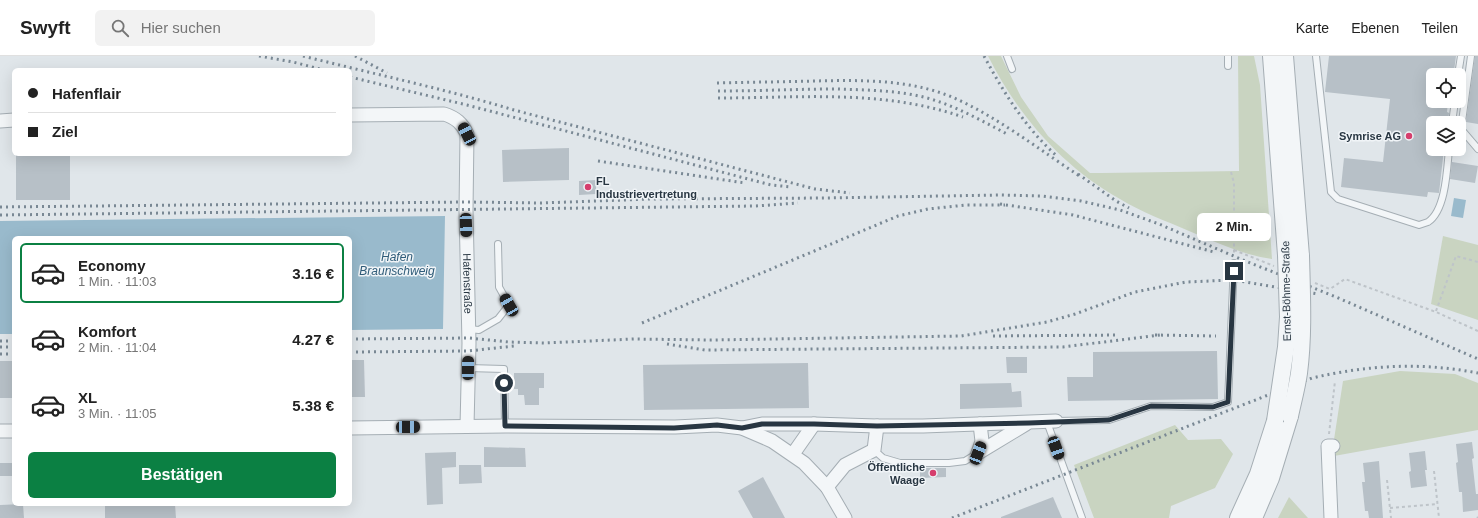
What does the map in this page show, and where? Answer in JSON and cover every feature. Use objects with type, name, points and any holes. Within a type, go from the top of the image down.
[{"type":"street","name":"Ernst-Böhme-Straße","points":[[1254,518],[1271,478],[1290,416],[1299,374],[1302,337],[1303,299],[1294,255],[1271,56]]},
{"type":"street","name":"Ernst-Böhme-Straße","points":[[1238,518],[1258,474],[1275,421],[1286,347],[1294,255],[1286,56]]},
{"type":"street","name":"Hafenstraße","points":[[352,115],[444,114],[454,118],[463,125],[467,134],[467,426]]},
{"type":"street","points":[[0,121],[12,120]]},
{"type":"street","points":[[742,428],[762,424],[877,426],[1051,422]]},
{"type":"street","points":[[978,453],[1029,423]]},
{"type":"street","points":[[793,454],[814,424]]},
{"type":"street","points":[[978,453],[982,441],[980,424]]},
{"type":"street","points":[[352,428],[505,426],[674,428],[717,425],[742,428],[772,441],[793,454],[816,474],[827,487],[845,518]]},
{"type":"street","points":[[827,487],[845,465],[874,450],[877,426]]},
{"type":"street","points":[[0,431],[12,431]]},
{"type":"street","points":[[1331,446],[1332,518]]},
{"type":"lane","points":[[1007,56],[1012,69]]},
{"type":"lane","points":[[1228,56],[1228,66]]},
{"type":"lane","points":[[1316,56],[1331,192],[1338,199],[1419,225],[1428,221],[1435,214],[1443,197],[1448,156]]},
{"type":"lane","points":[[1459,68],[1461,56]]},
{"type":"lane","points":[[1471,56],[1461,129],[1478,148]]},
{"type":"lane","points":[[468,329],[479,330],[498,319],[509,305],[499,287],[498,244]]},
{"type":"lane","points":[[1082,518],[1051,422],[1109,420],[1151,406],[1213,407],[1228,402],[1234,263]]},
{"type":"lane","points":[[468,368],[504,369],[505,426]]},
{"type":"lane","points":[[874,450],[883,458],[900,463],[948,463],[965,461],[978,453]]},
{"type":"path","points":[[1231,172],[1234,184],[1234,263]]},
{"type":"path","points":[[1436,312],[1456,256],[1478,262]]},
{"type":"path","points":[[1330,289],[1345,279],[1436,312],[1478,331]]},
{"type":"path","points":[[1331,446],[1335,382]]},
{"type":"path","points":[[1434,471],[1439,518]]},
{"type":"path","points":[[1387,480],[1391,518]]},
{"type":"path","points":[[1390,508],[1437,504]]},
{"type":"green space","points":[[988,56],[1001,56],[1021,97],[1048,136],[1090,173],[1102,173],[1239,171],[1238,56],[1254,56],[1260,85],[1272,259],[1230,248],[1163,220],[1128,204],[1099,186],[1060,155],[1043,137],[1013,98]]},
{"type":"green space","points":[[1443,236],[1478,245],[1478,320],[1431,304]]},
{"type":"green space","points":[[1400,371],[1455,374],[1478,383],[1478,430],[1334,456],[1333,446],[1343,381]]},
{"type":"green space","points":[[1175,425],[1188,440],[1221,439],[1233,454],[1215,488],[1171,506],[1169,518],[1094,518],[1074,465]]},
{"type":"green space","points":[[1289,497],[1308,518],[1278,518]]},
{"type":"water","points":[[1454,198],[1466,200],[1463,218],[1451,216]]},
{"type":"water","name":"Hafen Braunschweig","points":[[445,216],[443,329],[352,330],[352,236],[12,236],[12,334],[0,334],[0,221]]},
{"type":"building","name":"Symrise AG","points":[[1329,56],[1456,56],[1454,68],[1426,68],[1426,108],[1447,108],[1447,112],[1449,113],[1449,116],[1426,116],[1426,156],[1443,156],[1439,193],[1428,192],[1427,197],[1341,187],[1344,158],[1383,162],[1390,99],[1325,92]]},
{"type":"building","points":[[1475,56],[1478,56],[1478,124],[1466,122]]},
{"type":"building","points":[[569,148],[569,180],[503,182],[502,150]]},
{"type":"building","points":[[16,156],[70,156],[70,200],[16,200]]},
{"type":"building","points":[[1452,162],[1478,166],[1475,183],[1450,179]]},
{"type":"building","name":"FL Industrievertretung","points":[[596,180],[596,194],[579,195],[579,181]]},
{"type":"building","points":[[1217,351],[1218,399],[1068,401],[1067,377],[1093,377],[1093,352]]},
{"type":"building","points":[[1006,357],[1027,357],[1027,373],[1007,373]]},
{"type":"building","points":[[352,360],[364,360],[365,397],[352,397]]},
{"type":"building","points":[[0,361],[12,361],[12,398],[0,398]]},
{"type":"building","points":[[808,363],[809,408],[644,410],[643,365]]},
{"type":"building","points":[[514,373],[544,373],[544,388],[539,388],[539,405],[525,405],[524,395],[518,395],[518,389],[514,389]]},
{"type":"building","points":[[1011,383],[1012,392],[1021,391],[1022,407],[960,409],[960,384]]},
{"type":"building","points":[[1472,442],[1474,458],[1472,459],[1476,494],[1478,494],[1478,510],[1463,512],[1462,492],[1459,492],[1456,463],[1458,462],[1456,444]]},
{"type":"building","points":[[484,447],[525,448],[526,467],[484,467]]},
{"type":"building","points":[[1425,451],[1427,486],[1411,488],[1409,453]]},
{"type":"building","points":[[456,452],[456,467],[442,468],[443,504],[427,505],[425,453]]},
{"type":"building","points":[[1379,461],[1383,518],[1369,518],[1368,511],[1365,511],[1362,482],[1365,482],[1363,463]]},
{"type":"building","points":[[0,463],[12,463],[12,476],[0,476]]},
{"type":"building","points":[[459,465],[481,465],[482,483],[459,484]]},
{"type":"building","name":"Öffentliche Waage","points":[[920,468],[946,468],[946,477],[920,478]]},
{"type":"building","points":[[763,477],[785,518],[753,518],[738,491]]},
{"type":"building","points":[[1053,497],[1062,518],[1001,518],[1001,517]]},
{"type":"building","points":[[0,505],[23,506],[24,518],[0,518]]},
{"type":"building","points":[[105,506],[175,506],[176,518],[105,518]]},
{"type":"railway","points":[[259,56],[316,68]]},
{"type":"railway","points":[[303,56],[352,68]]},
{"type":"railway","points":[[355,56],[387,73]]},
{"type":"railway","points":[[984,56],[1016,110],[1036,135],[1058,157]]},
{"type":"railway","points":[[352,68],[462,95],[815,189],[850,193]]},
{"type":"railway","points":[[352,77],[467,105],[771,185],[792,187]]},
{"type":"railway","points":[[717,83],[867,81],[901,84],[935,91],[952,97],[985,114],[1018,134],[1081,177]]},
{"type":"railway","points":[[718,91],[837,89],[909,94],[931,99],[954,107],[1009,135]]},
{"type":"railway","points":[[718,98],[841,97],[872,99],[902,102],[933,108],[963,117]]},
{"type":"railway","points":[[598,161],[745,183]]},
{"type":"railway","points":[[1078,174],[1116,201],[1129,208]]},
{"type":"railway","points":[[0,207],[466,202],[541,203],[651,199],[1001,195],[1041,196],[1081,201],[1120,210],[1159,224],[1243,260],[1336,297],[1478,359]]},
{"type":"railway","points":[[0,215],[756,206],[798,203]]},
{"type":"railway","points":[[1000,204],[1073,215],[1214,252]]},
{"type":"railway","points":[[642,323],[898,216],[928,209],[966,205],[1005,205]]},
{"type":"railway","points":[[352,339],[469,338],[509,342],[544,343],[634,339],[711,340],[961,336],[1047,322],[1075,314],[1135,292],[1186,282],[1233,280],[1318,294]]},
{"type":"railway","points":[[993,336],[1119,335]]},
{"type":"railway","points":[[1155,335],[1216,336]]},
{"type":"railway","points":[[667,344],[705,350],[1063,347],[1160,335]]},
{"type":"railway","points":[[0,341],[12,341]]},
{"type":"railway","points":[[352,352],[468,351],[514,346]]},
{"type":"railway","points":[[0,347],[12,347]]},
{"type":"railway","points":[[0,354],[12,354]]},
{"type":"railway","points":[[952,518],[1312,378],[1354,370],[1395,366],[1436,367],[1478,373]]},
{"type":"place","name":"Symrise AG","points":[[1409,136]]},
{"type":"place","name":"FL Industrievertretung","points":[[588,187]]},
{"type":"place","name":"Öffentliche Waage","points":[[933,473]]},
{"type":"route","points":[[504,383],[505,426],[674,428],[717,425],[742,428],[762,424],[923,426],[1109,420],[1151,406],[1213,407],[1228,402],[1234,271]]}]
